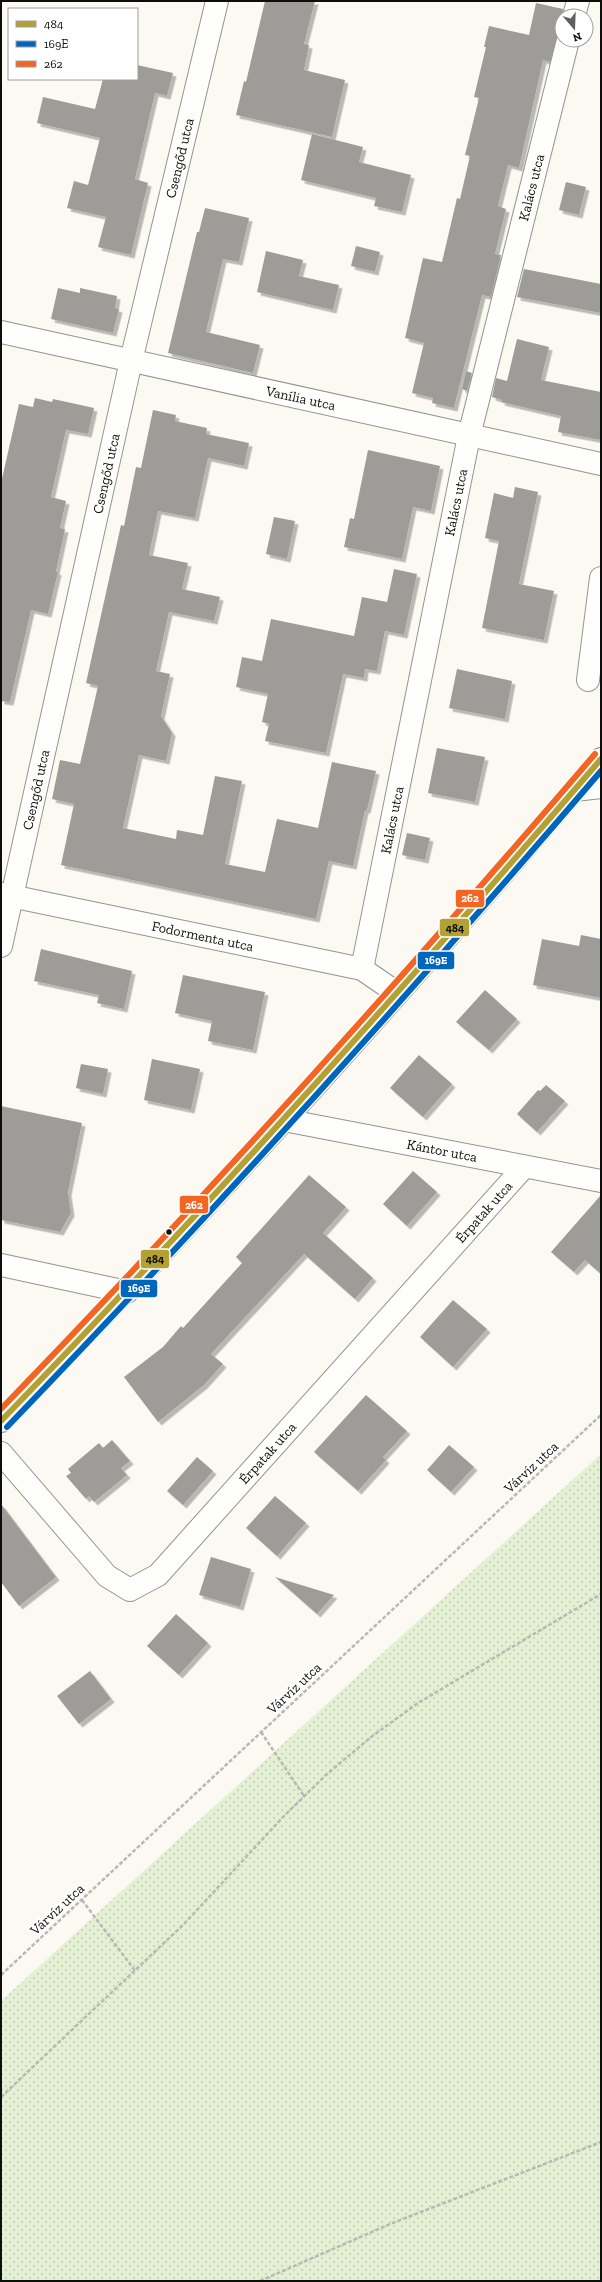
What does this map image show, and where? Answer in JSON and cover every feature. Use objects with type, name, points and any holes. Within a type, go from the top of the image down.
[{"type":"main road","points":[[1,1421],[126,1292],[284,1120],[397,994],[601,759]]},
{"type":"street","name":"Csengőd utca","points":[[1,946],[6,895],[217,1]]},
{"type":"street","name":"Kalács utca","points":[[362,969],[468,436],[566,48]]},
{"type":"street","name":"Vanília utca","points":[[1,332],[468,436],[601,464]]},
{"type":"street","points":[[588,680],[601,578]]},
{"type":"street","points":[[575,790],[601,787]]},
{"type":"street","name":"Fodormenta utca","points":[[6,895],[362,969],[397,994]]},
{"type":"street","name":"Kántor utca","points":[[284,1120],[601,1181]]},
{"type":"street","name":"Érpatak utca","points":[[1,1453],[106,1576],[130,1590],[158,1575],[524,1167]]},
{"type":"street","points":[[1,1265],[126,1292]]},
{"type":"path","name":"Várvíz utca","points":[[1,1975],[601,1415]]},
{"type":"path","points":[[1,2097],[136,1972],[189,1919],[304,1796],[371,1737],[418,1703],[601,1594]]},
{"type":"path","points":[[261,1732],[304,1796]]},
{"type":"path","points":[[82,1900],[136,1972]]},
{"type":"path","points":[[260,2281],[390,2224],[601,2142]]},
{"type":"green space","points":[[601,1454],[601,2281],[1,2281],[1,2001]]},
{"type":"building","points":[[265,1],[315,1],[304,44],[309,45],[304,70],[345,80],[332,137],[236,115],[244,81],[246,82]]},
{"type":"building","points":[[536,3],[558,8],[554,8],[554,47],[550,62],[543,60],[519,168],[508,165],[498,206],[506,209],[495,254],[501,255],[491,297],[482,295],[454,408],[432,403],[433,398],[412,393],[424,343],[405,338],[423,258],[442,262],[457,198],[460,199],[470,156],[465,155],[479,98],[474,97],[486,47],[484,47],[489,26],[529,35]]},
{"type":"building","points":[[138,65],[173,73],[167,96],[155,93],[135,179],[148,183],[131,255],[98,247],[106,217],[67,208],[74,181],[88,185],[100,138],[37,123],[43,97],[95,109],[103,80],[138,80]]},
{"type":"building","points":[[312,134],[363,147],[359,162],[411,175],[402,212],[374,206],[376,198],[301,180]]},
{"type":"building","points":[[566,182],[586,187],[579,215],[559,210]]},
{"type":"building","points":[[205,208],[249,218],[239,262],[223,259],[206,332],[260,345],[253,373],[168,353],[197,232],[199,232]]},
{"type":"building","points":[[356,246],[380,252],[375,272],[351,266]]},
{"type":"building","points":[[266,251],[303,260],[299,276],[339,285],[333,310],[257,292]]},
{"type":"building","points":[[524,269],[601,284],[601,313],[517,297]]},
{"type":"building","points":[[58,288],[80,293],[80,288],[117,296],[115,308],[119,309],[113,333],[51,319]]},
{"type":"building","points":[[517,339],[549,347],[541,380],[601,392],[601,440],[558,432],[561,416],[501,402],[502,400],[492,397],[496,378],[507,381]]},
{"type":"building","points":[[466,371],[472,373],[467,391],[462,389]]},
{"type":"building","points":[[35,398],[52,402],[53,399],[94,408],[88,434],[66,430],[51,497],[66,501],[60,528],[65,529],[56,571],[58,572],[48,614],[31,610],[10,702],[1,701],[1,483],[19,404],[33,407]]},
{"type":"building","points":[[153,410],[176,415],[175,421],[207,428],[206,434],[249,443],[244,466],[208,458],[195,518],[158,511],[149,555],[188,563],[182,589],[220,597],[214,621],[169,612],[156,671],[170,674],[161,716],[172,733],[166,761],[139,755],[123,828],[176,839],[177,830],[203,835],[215,776],[242,781],[225,864],[265,872],[277,819],[318,828],[332,762],[376,771],[367,810],[365,810],[353,866],[329,861],[316,919],[61,865],[74,804],[52,799],[60,760],[80,764],[98,686],[86,683],[121,525],[124,526],[136,467],[141,468]]},
{"type":"building","points":[[368,450],[440,466],[431,511],[413,507],[402,559],[344,547],[350,518],[354,519]]},
{"type":"building","points":[[515,487],[538,492],[519,584],[554,591],[544,640],[482,628],[499,541],[485,538],[494,493],[513,498]]},
{"type":"building","points":[[274,517],[295,521],[287,559],[266,554]]},
{"type":"building","points":[[394,569],[417,574],[404,635],[385,631],[377,671],[365,669],[364,678],[343,674],[326,753],[265,741],[269,724],[262,722],[268,694],[236,687],[242,657],[262,661],[271,619],[354,636],[362,597],[387,602]]},
{"type":"building","points":[[457,669],[512,681],[505,719],[449,708]]},
{"type":"building","points":[[437,748],[485,757],[475,802],[428,793]]},
{"type":"building","points":[[407,833],[430,838],[425,860],[402,855]]},
{"type":"building","points":[[581,935],[601,939],[601,998],[533,985],[542,939],[579,946]]},
{"type":"building","points":[[41,949],[132,971],[124,1009],[97,1003],[99,995],[34,981]]},
{"type":"building","points":[[183,975],[265,992],[253,1050],[208,1041],[212,1021],[175,1013]]},
{"type":"building","points":[[485,990],[517,1019],[489,1050],[456,1022]]},
{"type":"building","points":[[419,1055],[452,1084],[423,1117],[390,1088]]},
{"type":"building","points":[[152,1059],[200,1069],[191,1110],[144,1100]]},
{"type":"building","points":[[81,1064],[108,1069],[103,1094],[76,1088]]},
{"type":"building","points":[[546,1085],[565,1101],[537,1132],[517,1114],[538,1090],[540,1091]]},
{"type":"building","points":[[1,1106],[82,1123],[68,1192],[71,1213],[60,1232],[1,1220]]},
{"type":"building","points":[[413,1171],[437,1192],[407,1226],[383,1204]]},
{"type":"building","points":[[309,1175],[346,1207],[323,1233],[373,1278],[355,1299],[304,1254],[211,1354],[223,1364],[204,1385],[158,1422],[124,1377],[163,1347],[181,1326],[183,1328],[242,1263],[236,1257]]},
{"type":"building","points":[[601,1195],[601,1274],[585,1260],[574,1272],[551,1252]]},
{"type":"building","points":[[453,1300],[487,1329],[453,1367],[420,1337]]},
{"type":"building","points":[[366,1395],[407,1431],[383,1457],[386,1460],[358,1491],[314,1452]]},
{"type":"building","points":[[112,1440],[130,1461],[121,1468],[127,1475],[94,1502],[89,1496],[86,1499],[66,1476],[71,1473],[68,1469],[99,1443],[103,1448]]},
{"type":"building","points":[[449,1445],[474,1467],[451,1492],[427,1470]]},
{"type":"building","points":[[197,1457],[213,1471],[183,1505],[167,1491]]},
{"type":"building","points":[[275,1496],[306,1523],[277,1556],[246,1528]]},
{"type":"building","points":[[1,1504],[56,1577],[19,1606],[1,1582]]},
{"type":"building","points":[[211,1557],[251,1569],[240,1607],[199,1595]]},
{"type":"building","points":[[275,1577],[334,1595],[317,1614]]},
{"type":"building","points":[[176,1614],[208,1643],[179,1675],[147,1646]]},
{"type":"building","points":[[90,1671],[111,1699],[79,1724],[57,1696]]},
{"type":"transit line","name":"262","points":[[1,1409],[153,1249],[303,1086],[377,1004],[595,754]]},
{"type":"transit line","name":"484","points":[[1,1421],[231,1177],[455,928],[601,759]]},
{"type":"transit line","name":"169E","points":[[7,1427],[84,1347],[309,1103],[383,1021],[601,771]]}]
